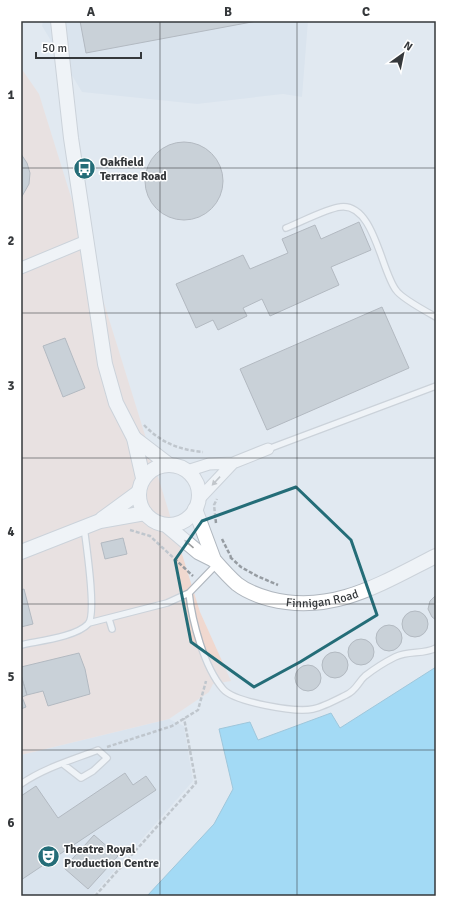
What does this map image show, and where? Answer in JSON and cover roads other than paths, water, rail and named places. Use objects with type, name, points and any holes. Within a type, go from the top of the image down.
[{"type":"street","points":[[60,22],[71,138],[105,364],[116,404],[134,438],[143,478],[139,492],[140,503],[145,513],[151,519],[166,525],[183,521],[233,463]]},
{"type":"street","points":[[21,268],[86,241]]},
{"type":"street","points":[[134,438],[168,464]]},
{"type":"street","points":[[188,471],[209,464],[233,463],[268,448]]},
{"type":"street","points":[[143,478],[158,466],[168,464],[181,467],[188,471],[197,484],[197,504]]},
{"type":"street","points":[[100,521],[139,492]]},
{"type":"street","name":"Finnigan Road","points":[[197,504],[216,562]]},
{"type":"street","points":[[21,552],[100,521],[145,513]]},
{"type":"street","name":"Finnigan Road","points":[[166,525],[198,552],[216,562],[238,585],[260,596],[282,602],[309,604],[339,600],[371,588],[436,556]]},
{"type":"lane","points":[[286,228],[340,206],[352,209],[364,218],[372,233],[396,291],[436,317]]},
{"type":"lane","points":[[268,448],[436,386]]},
{"type":"lane","points":[[84,527],[91,592],[91,615],[89,623]]},
{"type":"lane","points":[[21,646],[78,631],[89,623],[167,604],[189,593],[216,562]]},
{"type":"lane","points":[[189,593],[192,618],[211,672],[224,691],[250,703],[312,710],[348,694],[358,686],[363,677],[395,657],[406,653],[427,653],[436,648]]},
{"type":"lane","points":[[109,619],[112,629]]},
{"type":"lane","points":[[21,784],[34,775],[62,764],[98,750],[106,758],[93,771],[82,778],[62,764]]},
{"type":"water","points":[[436,667],[436,896],[147,896],[214,824],[233,789],[219,729],[250,722],[258,740],[331,713],[340,728]]},
{"type":"place","name":"Oakfield Terrace Road","points":[[84,169]]},
{"type":"place","name":"Theatre Royal Production Centre","points":[[48,856]]}]
